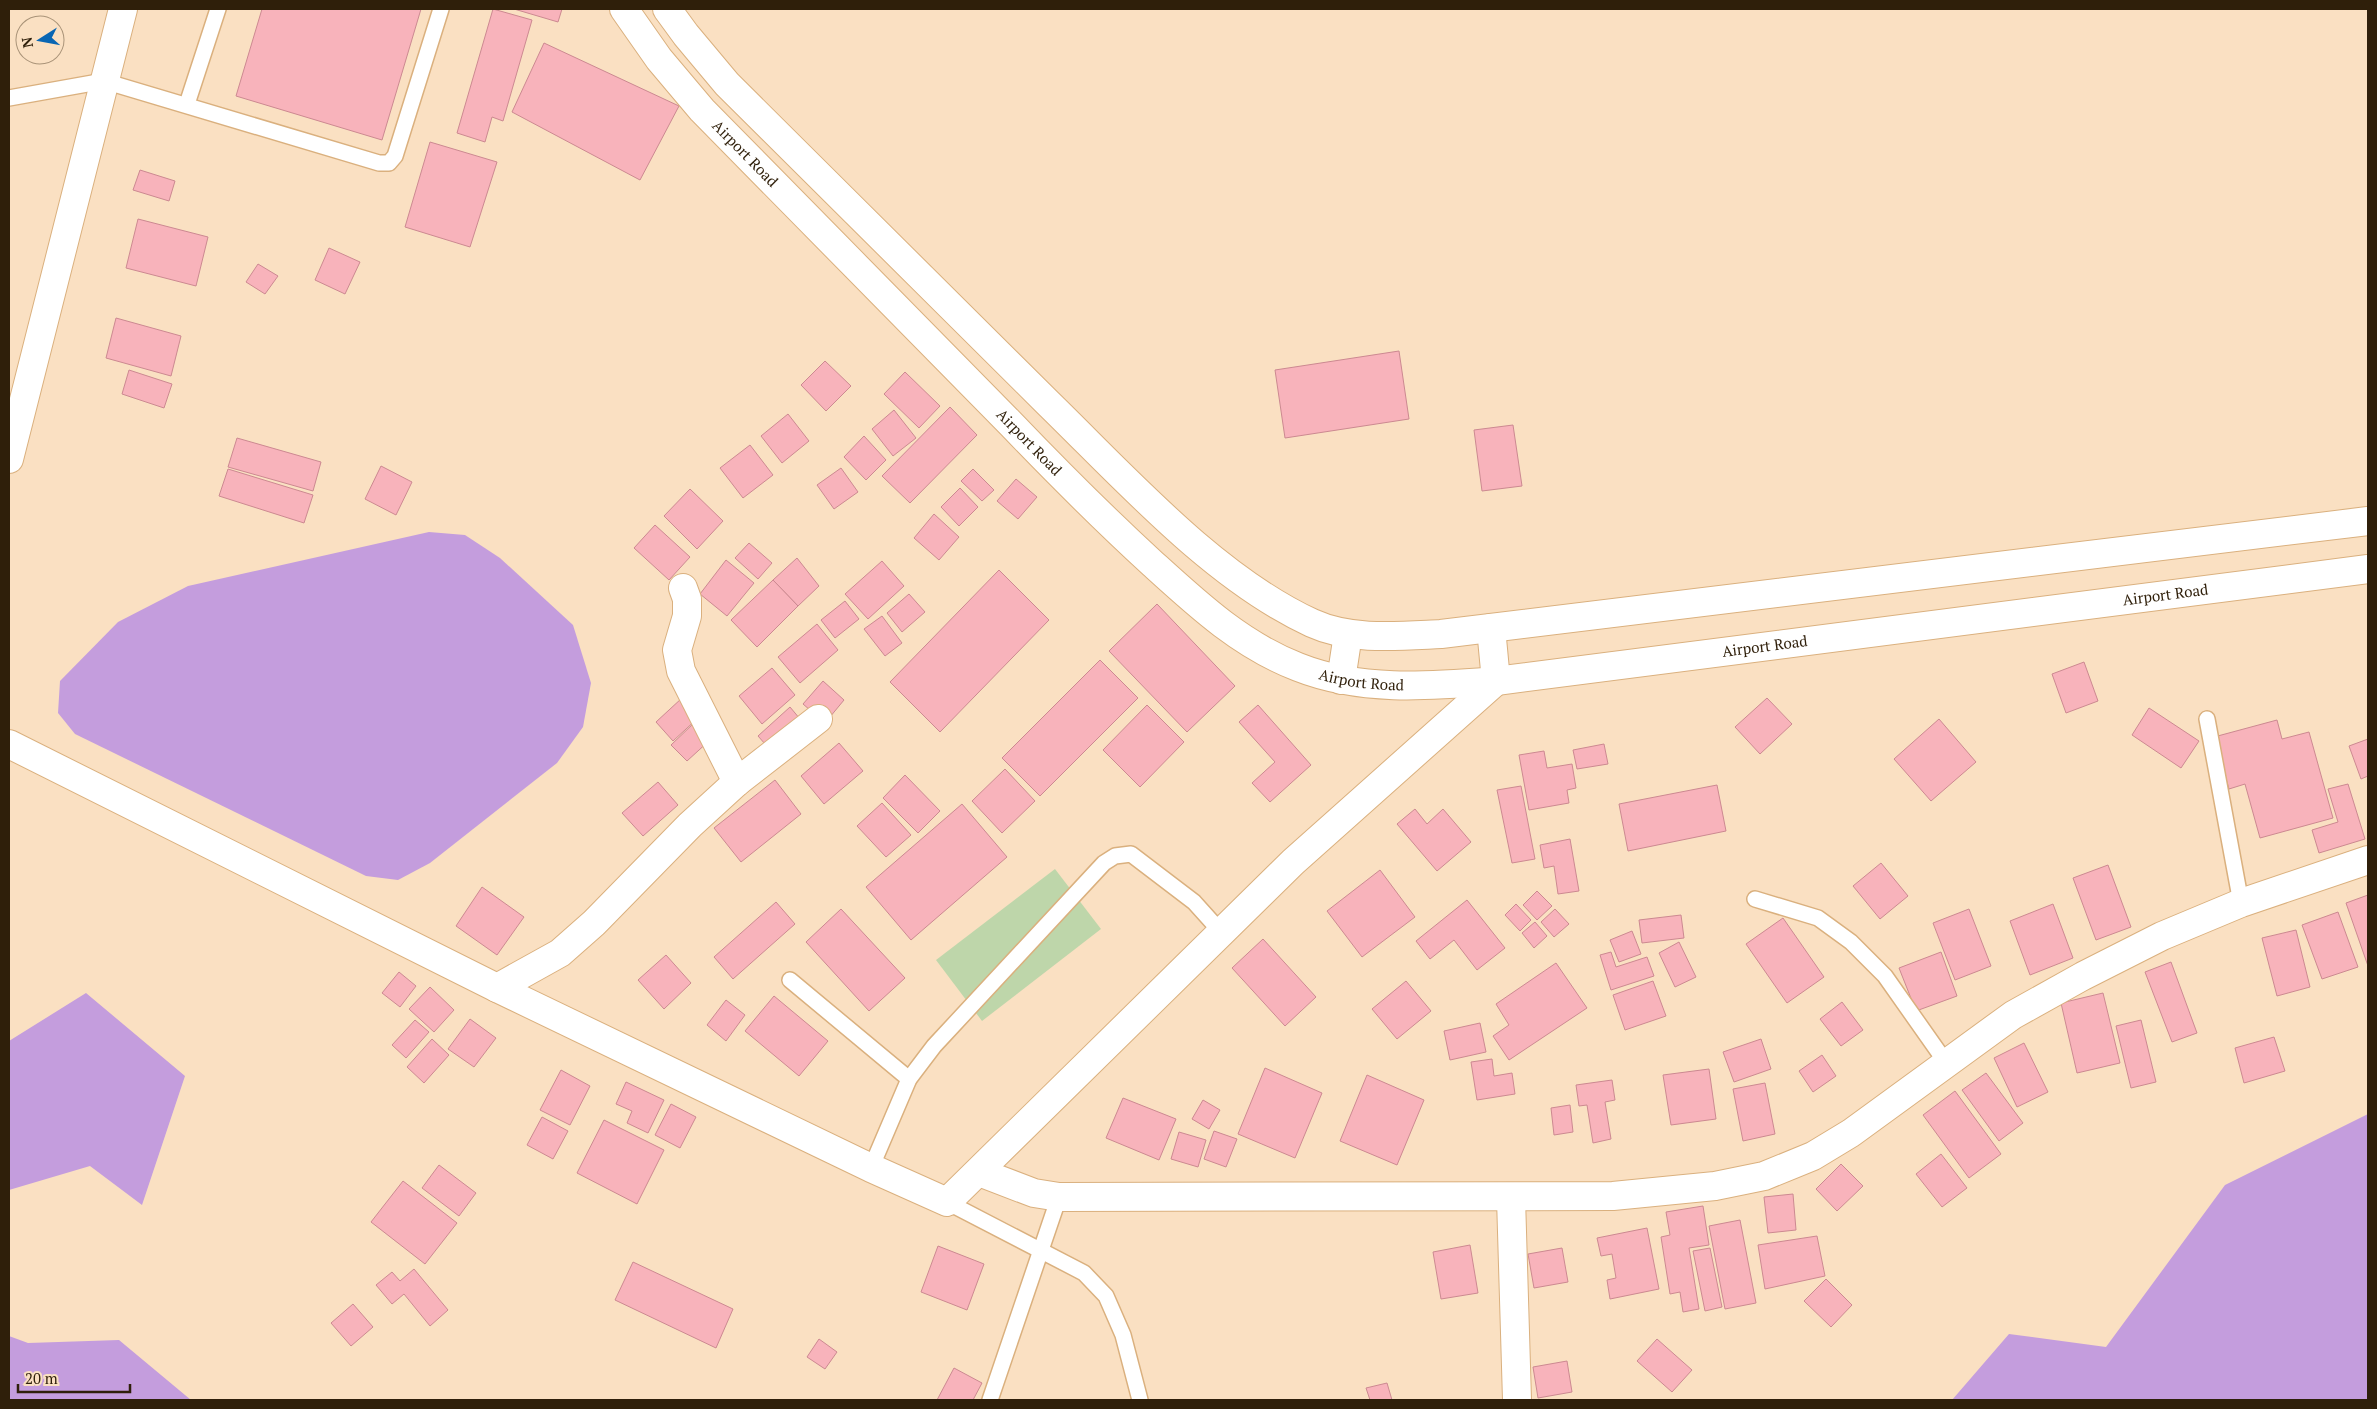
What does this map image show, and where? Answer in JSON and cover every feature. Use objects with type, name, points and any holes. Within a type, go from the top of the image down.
[{"type":"street","points":[[9,459],[123,9]]},
{"type":"street","name":"Airport Road","points":[[624,9],[659,59],[702,110],[1097,512],[1226,628],[1259,648],[1299,668],[1341,680],[1389,685],[1442,685],[1496,681],[2368,569]]},
{"type":"street","points":[[667,9],[727,84],[1129,482],[1212,560],[1278,605],[1314,624],[1348,634],[1387,636],[1441,634],[2368,521]]},
{"type":"street","points":[[683,588],[687,600],[687,616],[677,650],[681,672],[737,782]]},
{"type":"street","points":[[9,744],[498,988],[871,1168],[947,1202],[1294,862],[1496,681],[1491,628]]},
{"type":"street","points":[[1341,680],[1348,634]]},
{"type":"street","points":[[498,988],[560,953],[594,923],[690,825],[737,782],[818,719]]},
{"type":"street","points":[[979,1172],[1034,1193],[1059,1196],[1511,1198],[1613,1196],[1715,1186],[1764,1176],[1812,1156],[1851,1133],[2013,1015],[2083,976],[2162,936],[2241,903],[2368,860]]},
{"type":"street","points":[[1511,1198],[1517,1400]]},
{"type":"lane","points":[[187,104],[218,9]]},
{"type":"lane","points":[[9,98],[104,81],[187,104],[379,163],[389,163],[395,156],[441,9]]},
{"type":"lane","points":[[2207,719],[2241,903]]},
{"type":"lane","points":[[871,1168],[909,1080],[941,1039],[1104,863],[1115,856],[1131,854],[1194,902],[1221,932]]},
{"type":"lane","points":[[1755,899],[1818,918],[1851,942],[1885,976],[1947,1064]]},
{"type":"lane","points":[[790,980],[909,1080]]},
{"type":"lane","points":[[990,1400],[1059,1196]]},
{"type":"lane","points":[[947,1202],[1084,1273],[1106,1296],[1123,1335],[1140,1400]]},
{"type":"green space","points":[[1055,869],[1101,929],[982,1021],[936,960]]},
{"type":"shaded area","points":[[429,532],[465,535],[500,558],[573,625],[591,683],[583,727],[557,763],[430,863],[398,880],[366,876],[75,734],[58,713],[60,681],[118,622],[188,586]]},
{"type":"shaded area","points":[[86,993],[185,1076],[142,1205],[90,1166],[9,1190],[9,1041]]},
{"type":"shaded area","points":[[2368,1114],[2368,1400],[1952,1400],[2009,1334],[2106,1347],[2225,1185]]},
{"type":"shaded area","points":[[9,1336],[28,1343],[119,1340],[191,1400],[9,1400]]},
{"type":"building","points":[[262,9],[421,9],[382,140],[236,96]]},
{"type":"building","points":[[493,9],[532,20],[503,121],[492,117],[485,142],[457,133]]},
{"type":"building","points":[[514,9],[562,9],[558,22]]},
{"type":"building","points":[[544,43],[679,106],[640,180],[512,112]]},
{"type":"building","points":[[430,142],[497,162],[470,247],[405,227]]},
{"type":"building","points":[[140,170],[175,181],[169,201],[133,190]]},
{"type":"building","points":[[138,219],[208,237],[196,286],[126,268]]},
{"type":"building","points":[[329,248],[360,262],[345,294],[315,280]]},
{"type":"building","points":[[258,264],[278,276],[265,294],[246,282]]},
{"type":"building","points":[[116,318],[181,336],[171,376],[106,358]]},
{"type":"building","points":[[1399,351],[1409,419],[1285,438],[1275,370]]},
{"type":"building","points":[[825,361],[851,386],[826,411],[801,385]]},
{"type":"building","points":[[129,370],[172,384],[164,408],[122,394]]},
{"type":"building","points":[[905,372],[940,406],[919,428],[884,394]]},
{"type":"building","points":[[950,407],[977,435],[910,503],[882,476]]},
{"type":"building","points":[[894,410],[916,438],[893,456],[872,429]]},
{"type":"building","points":[[788,414],[809,441],[782,463],[761,436]]},
{"type":"building","points":[[1513,425],[1522,486],[1482,491],[1474,430]]},
{"type":"building","points":[[864,436],[886,460],[866,480],[844,457]]},
{"type":"building","points":[[237,438],[321,462],[313,491],[228,467]]},
{"type":"building","points":[[750,445],[773,475],[743,498],[720,468]]},
{"type":"building","points":[[381,466],[412,482],[396,515],[365,499]]},
{"type":"building","points":[[841,468],[858,492],[834,509],[817,485]]},
{"type":"building","points":[[228,469],[313,495],[304,523],[219,496]]},
{"type":"building","points":[[973,469],[994,490],[982,501],[961,481]]},
{"type":"building","points":[[1016,479],[1037,497],[1018,519],[997,501]]},
{"type":"building","points":[[960,488],[978,507],[959,526],[941,507]]},
{"type":"building","points":[[690,489],[723,521],[697,549],[664,516]]},
{"type":"building","points":[[934,514],[959,537],[939,560],[914,538]]},
{"type":"building","points":[[655,525],[690,557],[669,580],[634,548]]},
{"type":"building","points":[[749,543],[772,563],[758,579],[735,558]]},
{"type":"building","points":[[797,558],[819,586],[798,606],[773,580]]},
{"type":"building","points":[[726,560],[754,583],[727,616],[700,594]]},
{"type":"building","points":[[882,561],[904,586],[868,619],[845,594]]},
{"type":"building","points":[[999,570],[1049,620],[940,732],[890,682]]},
{"type":"building","points":[[773,580],[798,606],[757,647],[731,620]]},
{"type":"building","points":[[909,594],[925,612],[902,632],[887,613]]},
{"type":"building","points":[[845,601],[859,619],[835,638],[821,620]]},
{"type":"building","points":[[1157,604],[1235,686],[1187,732],[1109,651]]},
{"type":"building","points":[[882,616],[902,643],[885,656],[864,629]]},
{"type":"building","points":[[817,624],[838,650],[800,683],[778,657]]},
{"type":"building","points":[[1100,660],[1138,698],[1040,796],[1002,758]]},
{"type":"building","points":[[2084,662],[2098,701],[2066,713],[2052,674]]},
{"type":"building","points":[[772,668],[795,695],[762,724],[739,696]]},
{"type":"building","points":[[823,681],[844,700],[825,723],[803,704]]},
{"type":"building","points":[[682,698],[699,717],[673,741],[656,722]]},
{"type":"building","points":[[1767,698],[1792,724],[1760,754],[1735,727]]},
{"type":"building","points":[[1147,705],[1184,742],[1140,787],[1103,750]]},
{"type":"building","points":[[1258,705],[1311,765],[1270,802],[1252,783],[1275,762],[1239,722]]},
{"type":"building","points":[[790,707],[805,725],[773,753],[758,736]]},
{"type":"building","points":[[2149,708],[2199,741],[2181,768],[2132,735]]},
{"type":"building","points":[[1939,719],[1976,762],[1931,801],[1894,759]]},
{"type":"building","points":[[2277,720],[2282,739],[2309,732],[2333,818],[2260,838],[2245,784],[2229,789],[2214,737]]},
{"type":"building","points":[[694,723],[710,740],[687,761],[671,745]]},
{"type":"building","points":[[2368,739],[2368,776],[2361,779],[2349,746]]},
{"type":"building","points":[[839,743],[863,771],[824,804],[801,776]]},
{"type":"building","points":[[1604,744],[1608,764],[1577,769],[1573,750]]},
{"type":"building","points":[[1544,751],[1547,768],[1572,764],[1576,788],[1567,790],[1569,803],[1529,810],[1519,755]]},
{"type":"building","points":[[1005,769],[1035,801],[1002,833],[972,801]]},
{"type":"building","points":[[905,775],[940,811],[918,833],[883,798]]},
{"type":"building","points":[[775,780],[801,814],[741,862],[714,828]]},
{"type":"building","points":[[658,782],[678,805],[643,836],[622,813]]},
{"type":"building","points":[[2348,784],[2365,839],[2319,853],[2312,830],[2338,822],[2328,789]]},
{"type":"building","points":[[1717,785],[1726,831],[1628,851],[1619,804]]},
{"type":"building","points":[[1521,786],[1535,859],[1512,863],[1497,790]]},
{"type":"building","points":[[882,803],[911,835],[886,857],[857,826]]},
{"type":"building","points":[[962,804],[1007,857],[911,940],[866,887]]},
{"type":"building","points":[[1415,809],[1427,824],[1443,809],[1471,842],[1437,871],[1397,824]]},
{"type":"building","points":[[1570,839],[1579,891],[1558,894],[1554,866],[1544,868],[1540,845]]},
{"type":"building","points":[[1881,863],[1908,896],[1880,919],[1853,886]]},
{"type":"building","points":[[2108,865],[2131,927],[2096,940],[2073,878]]},
{"type":"building","points":[[1380,870],[1415,917],[1362,957],[1327,911]]},
{"type":"building","points":[[482,887],[524,917],[497,955],[456,926]]},
{"type":"building","points":[[1537,891],[1552,906],[1537,920],[1523,905]]},
{"type":"building","points":[[2368,895],[2368,966],[2346,903]]},
{"type":"building","points":[[1467,900],[1505,948],[1477,970],[1454,940],[1430,959],[1416,941]]},
{"type":"building","points":[[776,902],[795,924],[733,979],[714,957]]},
{"type":"building","points":[[1516,904],[1531,920],[1520,931],[1505,915]]},
{"type":"building","points":[[2053,904],[2073,958],[2030,975],[2010,921]]},
{"type":"building","points":[[841,909],[905,978],[869,1011],[806,942]]},
{"type":"building","points":[[1555,909],[1569,924],[1554,937],[1541,922]]},
{"type":"building","points":[[1969,909],[1991,966],[1955,980],[1933,923]]},
{"type":"building","points":[[2338,912],[2358,967],[2322,979],[2302,925]]},
{"type":"building","points":[[1681,915],[1684,938],[1642,943],[1639,920]]},
{"type":"building","points":[[1783,918],[1824,977],[1787,1003],[1746,944]]},
{"type":"building","points":[[1535,922],[1547,936],[1534,948],[1522,933]]},
{"type":"building","points":[[2296,930],[2310,987],[2277,996],[2262,938]]},
{"type":"building","points":[[1632,931],[1641,954],[1619,962],[1610,940]]},
{"type":"building","points":[[1263,939],[1316,997],[1285,1026],[1232,968]]},
{"type":"building","points":[[1679,942],[1696,977],[1675,987],[1659,953]]},
{"type":"building","points":[[1611,952],[1616,967],[1647,957],[1654,976],[1611,990],[1600,955]]},
{"type":"building","points":[[1941,952],[1957,996],[1916,1011],[1899,968]]},
{"type":"building","points":[[666,955],[691,983],[664,1009],[638,980]]},
{"type":"building","points":[[2171,962],[2197,1033],[2172,1042],[2145,972]]},
{"type":"building","points":[[1556,963],[1587,1008],[1509,1060],[1493,1036],[1509,1025],[1496,1004]]},
{"type":"building","points":[[399,972],[416,986],[400,1007],[382,993]]},
{"type":"building","points":[[1406,981],[1431,1011],[1397,1039],[1372,1009]]},
{"type":"building","points":[[1653,981],[1666,1016],[1625,1030],[1613,995]]},
{"type":"building","points":[[430,987],[454,1010],[434,1032],[409,1009]]},
{"type":"building","points":[[2103,993],[2120,1063],[2077,1073],[2061,1003]]},
{"type":"building","points":[[774,996],[828,1041],[799,1076],[745,1031]]},
{"type":"building","points":[[726,1000],[745,1015],[726,1041],[707,1025]]},
{"type":"building","points":[[1842,1002],[1863,1030],[1841,1046],[1820,1019]]},
{"type":"building","points":[[470,1019],[496,1038],[474,1067],[448,1049]]},
{"type":"building","points":[[415,1020],[429,1032],[406,1058],[392,1045]]},
{"type":"building","points":[[2141,1020],[2156,1082],[2131,1088],[2116,1026]]},
{"type":"building","points":[[1480,1023],[1486,1052],[1450,1060],[1444,1031]]},
{"type":"building","points":[[2274,1037],[2285,1071],[2244,1083],[2235,1048]]},
{"type":"building","points":[[432,1039],[449,1055],[424,1083],[407,1067]]},
{"type":"building","points":[[1761,1039],[1771,1069],[1734,1082],[1723,1052]]},
{"type":"building","points":[[2024,1043],[2048,1092],[2017,1107],[1994,1058]]},
{"type":"building","points":[[1822,1055],[1836,1076],[1813,1092],[1799,1071]]},
{"type":"building","points":[[1492,1059],[1494,1076],[1512,1073],[1515,1094],[1477,1100],[1471,1062]]},
{"type":"building","points":[[1265,1068],[1322,1093],[1295,1158],[1238,1134]]},
{"type":"building","points":[[1709,1069],[1716,1119],[1671,1125],[1663,1075]]},
{"type":"building","points":[[561,1070],[590,1086],[570,1125],[540,1110]]},
{"type":"building","points":[[1986,1073],[2023,1123],[1999,1141],[1962,1090]]},
{"type":"building","points":[[1367,1075],[1424,1100],[1397,1165],[1340,1141]]},
{"type":"building","points":[[1612,1080],[1615,1100],[1605,1102],[1611,1139],[1593,1143],[1587,1105],[1579,1106],[1576,1085]]},
{"type":"building","points":[[626,1082],[664,1100],[648,1133],[627,1123],[632,1111],[616,1104]]},
{"type":"building","points":[[1765,1083],[1775,1134],[1743,1141],[1733,1089]]},
{"type":"building","points":[[1955,1091],[2001,1154],[1969,1178],[1923,1115]]},
{"type":"building","points":[[1123,1098],[1176,1119],[1159,1160],[1106,1138]]},
{"type":"building","points":[[1203,1100],[1220,1110],[1209,1129],[1192,1119]]},
{"type":"building","points":[[671,1104],[696,1117],[680,1148],[655,1135]]},
{"type":"building","points":[[1570,1105],[1573,1132],[1554,1135],[1551,1108]]},
{"type":"building","points":[[542,1117],[568,1131],[553,1159],[527,1145]]},
{"type":"building","points":[[604,1120],[664,1150],[637,1204],[577,1173]]},
{"type":"building","points":[[1214,1131],[1237,1139],[1226,1167],[1204,1159]]},
{"type":"building","points":[[1179,1132],[1206,1140],[1198,1167],[1171,1159]]},
{"type":"building","points":[[1941,1154],[1967,1188],[1942,1207],[1916,1174]]},
{"type":"building","points":[[1841,1164],[1863,1186],[1837,1211],[1816,1189]]},
{"type":"building","points":[[439,1165],[476,1193],[459,1216],[422,1188]]},
{"type":"building","points":[[403,1181],[457,1223],[425,1264],[371,1222]]},
{"type":"building","points":[[1793,1194],[1796,1230],[1768,1233],[1764,1197]]},
{"type":"building","points":[[1703,1206],[1709,1245],[1689,1248],[1699,1309],[1683,1312],[1680,1292],[1670,1294],[1661,1237],[1670,1235],[1666,1212]]},
{"type":"building","points":[[1740,1220],[1756,1303],[1725,1309],[1709,1226]]},
{"type":"building","points":[[1647,1228],[1659,1289],[1610,1299],[1607,1280],[1616,1278],[1612,1254],[1601,1256],[1597,1238]]},
{"type":"building","points":[[1817,1236],[1825,1276],[1765,1289],[1758,1245]]},
{"type":"building","points":[[1470,1245],[1478,1293],[1441,1299],[1433,1252]]},
{"type":"building","points":[[938,1246],[984,1264],[967,1310],[921,1292]]},
{"type":"building","points":[[1562,1248],[1568,1282],[1534,1288],[1528,1254]]},
{"type":"building","points":[[1710,1248],[1722,1307],[1705,1311],[1693,1251]]},
{"type":"building","points":[[633,1262],[733,1309],[716,1348],[615,1300]]},
{"type":"building","points":[[414,1269],[448,1310],[430,1326],[404,1294],[392,1304],[376,1285],[392,1272],[400,1281]]},
{"type":"building","points":[[1826,1279],[1852,1305],[1831,1327],[1804,1301]]},
{"type":"building","points":[[353,1304],[373,1327],[351,1346],[331,1323]]},
{"type":"building","points":[[819,1339],[837,1352],[825,1369],[807,1357]]},
{"type":"building","points":[[1657,1339],[1692,1370],[1672,1392],[1637,1361]]},
{"type":"building","points":[[1567,1361],[1572,1392],[1538,1398],[1533,1367]]},
{"type":"building","points":[[954,1368],[982,1383],[973,1400],[937,1400]]},
{"type":"building","points":[[1387,1383],[1392,1400],[1370,1400],[1366,1388]]}]
